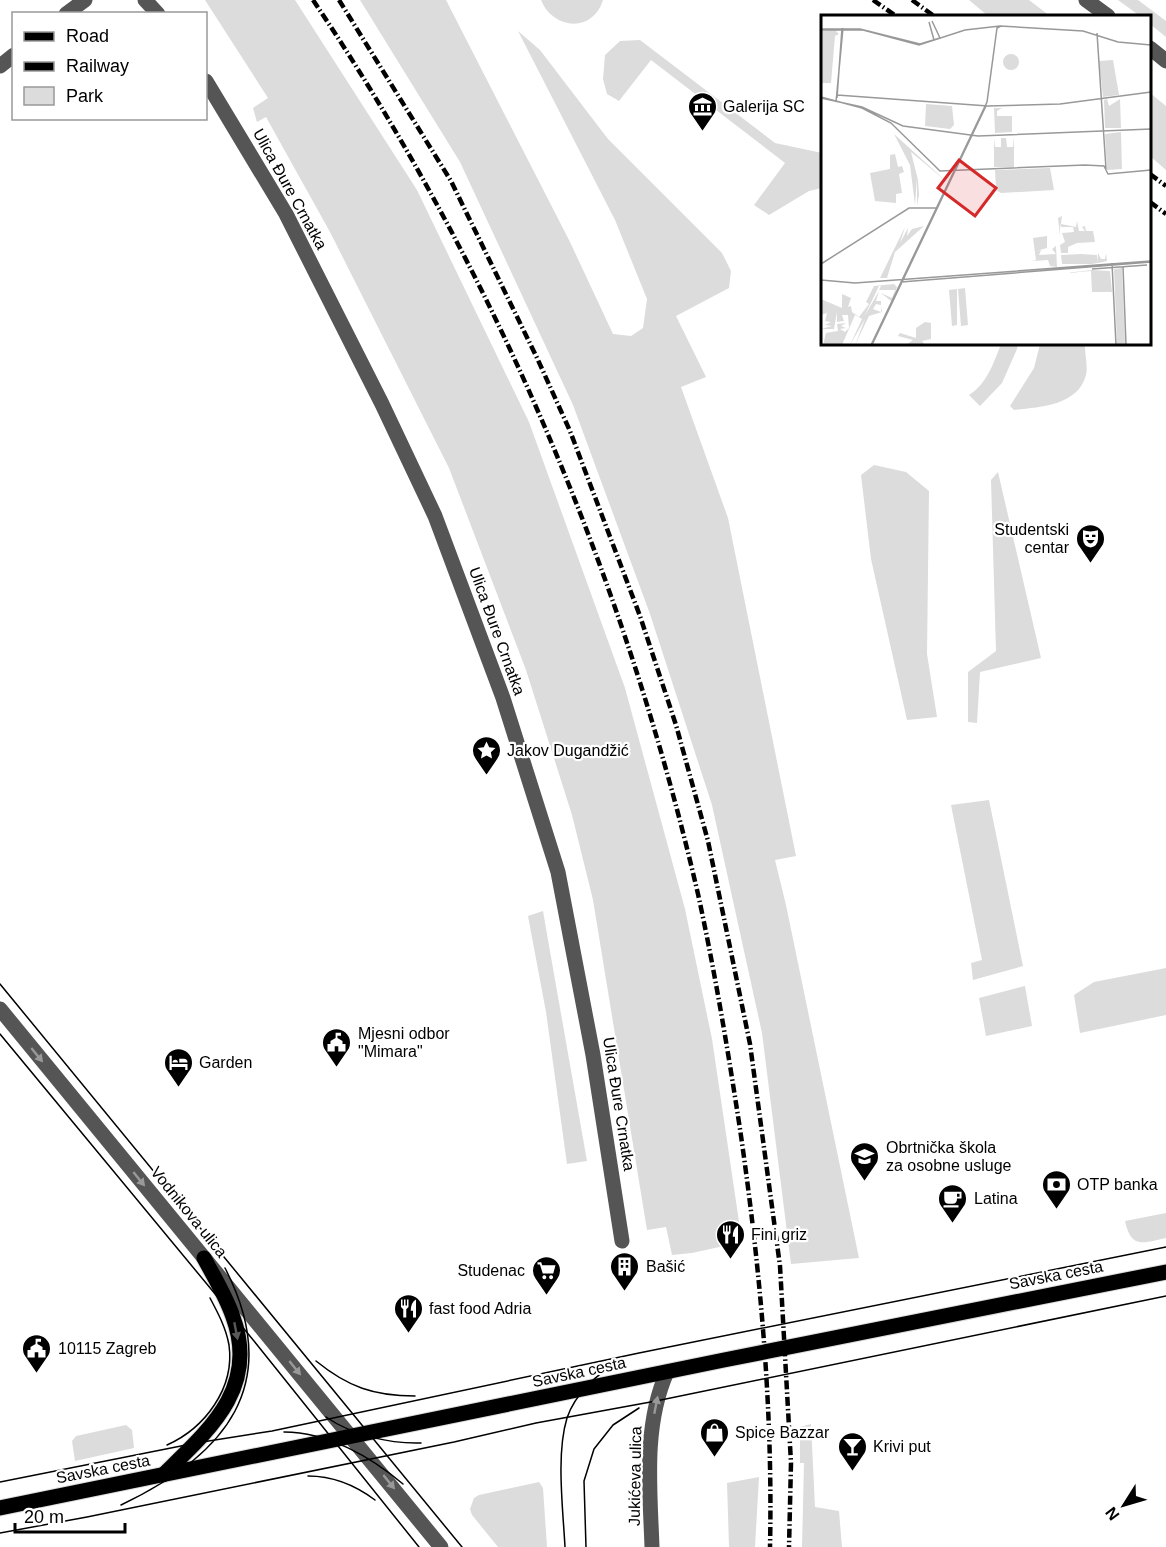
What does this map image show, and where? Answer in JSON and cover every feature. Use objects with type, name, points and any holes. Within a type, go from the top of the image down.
[{"type":"main road","points":[[163,1475],[196,1443],[225,1407],[235,1388],[240,1367],[240,1348],[234,1318],[204,1258]]},
{"type":"main road","name":"Savska cesta","points":[[0,1508],[1166,1272]]},
{"type":"street","points":[[69,12],[85,0]]},
{"type":"street","points":[[145,0],[156,12]]},
{"type":"street","points":[[1086,0],[1107,15]]},
{"type":"street","points":[[1151,49],[1166,60]]},
{"type":"street","points":[[0,66],[12,57]]},
{"type":"street","name":"Ulica Đure Crnatka","points":[[207,83],[286,214],[382,404],[435,516],[503,699],[558,872],[593,1055],[622,1241]]},
{"type":"street","name":"Vodnikova ulica","points":[[0,1009],[352,1437]]},
{"type":"street","name":"Jukićeva ulica","points":[[652,1547],[651,1438],[656,1401],[667,1372]]},
{"type":"street","points":[[352,1437],[441,1547]]},
{"type":"green space","points":[[205,0],[295,0],[417,190],[529,422],[625,688],[685,909],[712,1039],[742,1242],[672,1255],[666,1227],[647,1230],[593,900],[572,815],[526,670],[449,468],[330,232],[266,117],[257,122],[253,108],[268,98]]},
{"type":"green space","points":[[360,0],[446,0],[570,242],[613,334],[631,336],[643,328],[647,299],[615,220],[518,31],[540,50],[608,139],[722,253],[731,271],[729,288],[676,316],[706,377],[681,387],[728,518],[796,856],[775,860],[859,1258],[791,1264],[762,1033],[712,805],[650,614],[573,405],[460,162]]},
{"type":"green space","points":[[541,0],[603,0],[598,11],[591,18],[573,24],[554,17]]},
{"type":"green space","points":[[969,0],[1029,0],[1049,15],[987,15]]},
{"type":"green space","points":[[1118,0],[1138,0],[1166,21],[1166,37],[1151,25],[1151,15],[1139,15]]},
{"type":"green space","points":[[640,40],[775,143],[821,153],[821,188],[809,191],[769,215],[754,205],[785,163],[651,60],[619,101],[607,94],[603,79],[605,55],[620,41]]},
{"type":"green space","points":[[1151,94],[1166,106],[1166,170],[1151,157]]},
{"type":"green space","points":[[1001,345],[1018,345],[1002,383],[980,406],[969,395],[981,385],[993,365]]},
{"type":"green space","points":[[1040,345],[1084,345],[1085,347],[1086,375],[1082,385],[1075,393],[1046,406],[1014,410],[1010,406],[1034,368]]},
{"type":"green space","points":[[874,465],[906,472],[929,491],[927,654],[937,717],[907,720],[871,559],[861,475]]},
{"type":"green space","points":[[998,472],[1041,658],[980,672],[977,723],[968,722],[968,672],[996,651],[991,480]]},
{"type":"green space","points":[[989,800],[1023,966],[973,980],[971,963],[982,960],[951,805]]},
{"type":"green space","points":[[543,911],[587,1161],[567,1164],[546,1012],[528,916]]},
{"type":"green space","points":[[1166,968],[1166,1015],[1080,1033],[1074,995],[1094,982]]},
{"type":"green space","points":[[1025,986],[1032,1026],[986,1036],[979,998]]},
{"type":"green space","points":[[1166,1213],[1166,1238],[1139,1242],[1131,1236],[1125,1221]]},
{"type":"green space","points":[[811,1424],[815,1507],[839,1511],[842,1547],[802,1547],[804,1463],[800,1463],[800,1427]]},
{"type":"green space","points":[[126,1425],[132,1430],[134,1448],[75,1461],[72,1441],[76,1436]]},
{"type":"green space","points":[[759,1477],[755,1547],[729,1547],[727,1483]]},
{"type":"green space","points":[[539,1482],[543,1488],[547,1547],[498,1547],[472,1515],[470,1509],[474,1498]]},
{"type":"tram line","points":[[0,984],[462,1547]]},
{"type":"tram line","points":[[0,1034],[254,1341],[419,1547]]},
{"type":"tram line","points":[[0,1482],[196,1443],[272,1431],[639,1353],[1166,1247]]},
{"type":"tram line","points":[[121,1505],[158,1485],[190,1463],[216,1439],[235,1411],[246,1381],[249,1347],[242,1309],[225,1268]]},
{"type":"tram line","points":[[0,1533],[1166,1296]]},
{"type":"tram line","points":[[167,1445],[181,1438],[205,1417],[222,1391],[227,1376],[230,1361],[228,1339],[210,1298]]},
{"type":"tram line","points":[[316,1361],[339,1377],[362,1388],[400,1396],[415,1396]]},
{"type":"tram line","points":[[565,1547],[561,1465],[567,1418],[581,1392],[604,1372],[620,1362]]},
{"type":"tram line","points":[[586,1547],[584,1481],[594,1449],[613,1425],[639,1408]]},
{"type":"tram line","points":[[326,1417],[347,1429],[372,1437],[397,1442],[421,1443]]},
{"type":"tram line","points":[[284,1432],[317,1436],[333,1441],[377,1464],[403,1484]]},
{"type":"tram line","points":[[308,1476],[343,1482],[375,1500]]},
{"type":"railway","points":[[313,0],[379,103],[439,209],[495,318],[546,430],[592,544],[632,659],[668,776],[698,894],[710,953],[731,1070],[747,1181],[764,1337],[769,1442],[770,1547]]},
{"type":"railway","points":[[339,0],[451,181],[538,360],[570,431],[640,616],[676,725],[708,841],[750,1044],[780,1266],[791,1463],[789,1547]]},
{"type":"railway","points":[[873,0],[895,15]]},
{"type":"railway","points":[[912,0],[933,15]]},
{"type":"railway","points":[[1151,175],[1166,186]]},
{"type":"railway","points":[[1151,203],[1166,214]]},
{"type":"place","name":"Galerija SC","points":[[702,132]]},
{"type":"place","name":"Studentski centar","points":[[1090,564]]},
{"type":"place","name":"Jakov Dugandžić","points":[[486,776]]},
{"type":"place","name":"Mjesni odbor \"Mimara\"","points":[[337,1068]]},
{"type":"place","name":"Garden","points":[[178,1088]]},
{"type":"place","name":"Obrtnička škola za osobne usluge","points":[[865,1182]]},
{"type":"place","name":"OTP banka","points":[[1056,1210]]},
{"type":"place","name":"Latina","points":[[953,1224]]},
{"type":"place","name":"Fini griz","points":[[730,1260]]},
{"type":"place","name":"Bašić","points":[[625,1292]]},
{"type":"place","name":"Studenac","points":[[546,1296]]},
{"type":"place","name":"fast food Adria","points":[[408,1334]]},
{"type":"place","name":"10115 Zagreb","points":[[37,1374]]},
{"type":"place","name":"Spice Bazzar","points":[[714,1458]]},
{"type":"place","name":"Krivi put","points":[[852,1472]]}]
